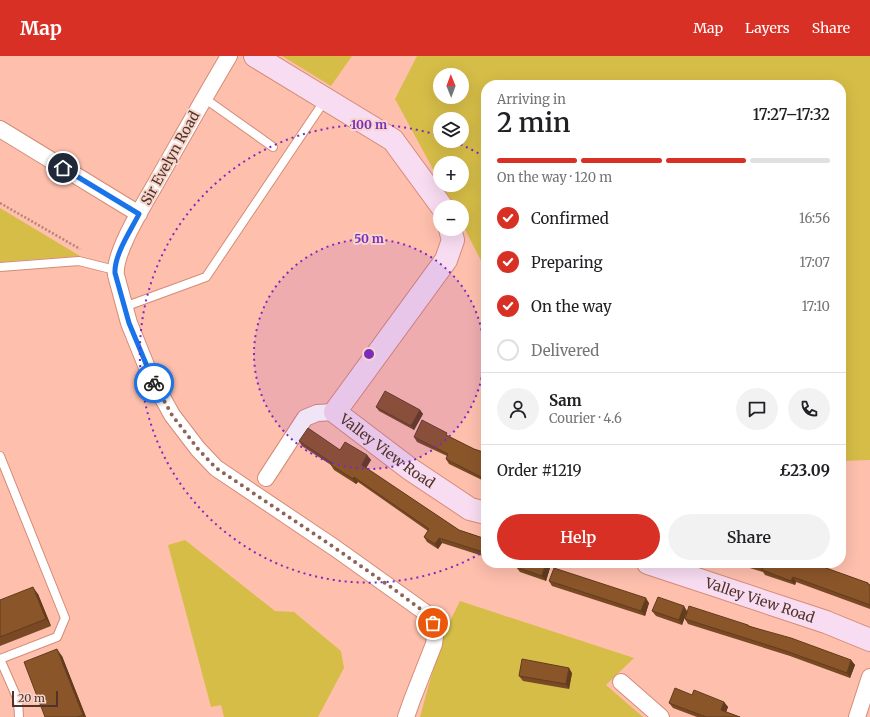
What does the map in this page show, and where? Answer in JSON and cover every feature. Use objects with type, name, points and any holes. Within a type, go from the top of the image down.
[{"type":"street","name":"Sir Evelyn Road","points":[[115,270],[121,252],[139,214],[229,56]]},
{"type":"street","points":[[255,56],[393,140],[437,200]]},
{"type":"street","points":[[0,129],[139,214]]},
{"type":"street","name":"Valley View Road","points":[[452,236],[453,240],[446,260],[335,412],[422,477],[470,509],[481,512]]},
{"type":"street","points":[[115,270],[124,307],[143,358],[161,397],[180,426],[213,465],[335,548],[426,613],[430,618],[433,623],[435,636],[434,644],[406,717]]},
{"type":"street","points":[[266,478],[304,418],[317,413],[335,412]]},
{"type":"street","name":"Valley View Road","points":[[663,568],[826,622],[870,640]]},
{"type":"street","points":[[857,717],[870,677]]},
{"type":"street","points":[[621,682],[661,717]]},
{"type":"lane","points":[[204,98],[274,147]]},
{"type":"lane","points":[[124,307],[206,277],[325,99]]},
{"type":"lane","points":[[0,267],[79,261],[115,270]]},
{"type":"lane","points":[[0,456],[65,618],[57,637],[0,659],[18,700],[19,717]]},
{"type":"path","points":[[0,203],[81,250]]},
{"type":"shaded area","points":[[282,56],[352,56],[331,86]]},
{"type":"shaded area","points":[[417,56],[870,56],[870,460],[846,461],[846,80],[481,80],[481,260],[468,236],[469,200],[449,200],[445,192],[469,192],[469,156],[433,156],[433,169],[395,99]]},
{"type":"shaded area","points":[[0,208],[80,256],[0,262]]},
{"type":"shaded area","points":[[185,540],[275,611],[294,612],[341,651],[344,668],[318,717],[224,717],[221,705],[211,707],[168,545]]},
{"type":"shaded area","points":[[460,601],[634,658],[606,685],[643,717],[420,717],[442,637]]},
{"type":"building","points":[[385,391],[420,410],[411,426],[376,407]]},
{"type":"building","points":[[422,420],[447,433],[446,435],[481,451],[481,477],[446,459],[448,454],[414,437]]},
{"type":"building","points":[[308,428],[340,450],[345,442],[367,455],[362,465],[459,530],[481,537],[481,551],[439,538],[435,544],[424,537],[429,529],[354,477],[353,479],[331,465],[332,463],[299,441]]},
{"type":"building","points":[[519,568],[544,568],[542,576]]},
{"type":"building","points":[[554,568],[646,598],[641,611],[549,581]]},
{"type":"building","points":[[763,568],[826,568],[868,583],[870,585],[870,605],[793,577],[791,581],[762,570]]},
{"type":"building","points":[[33,587],[46,619],[0,637],[0,600]]},
{"type":"building","points":[[658,597],[684,606],[679,620],[652,611]]},
{"type":"building","points":[[689,606],[748,626],[791,638],[851,660],[847,673],[786,651],[685,619]]},
{"type":"building","points":[[57,649],[83,715],[77,717],[45,717],[24,662]]},
{"type":"building","points":[[522,659],[569,668],[566,684],[519,676]]},
{"type":"building","points":[[675,688],[692,695],[694,690],[724,702],[721,710],[740,717],[706,717],[669,703]]},
{"type":"way so far","points":[[154,383],[172,415],[198,449],[216,468],[388,585],[426,613],[433,623]]},
{"type":"route","points":[[63,168],[139,214],[118,259],[115,273],[129,323],[154,383]]}]
